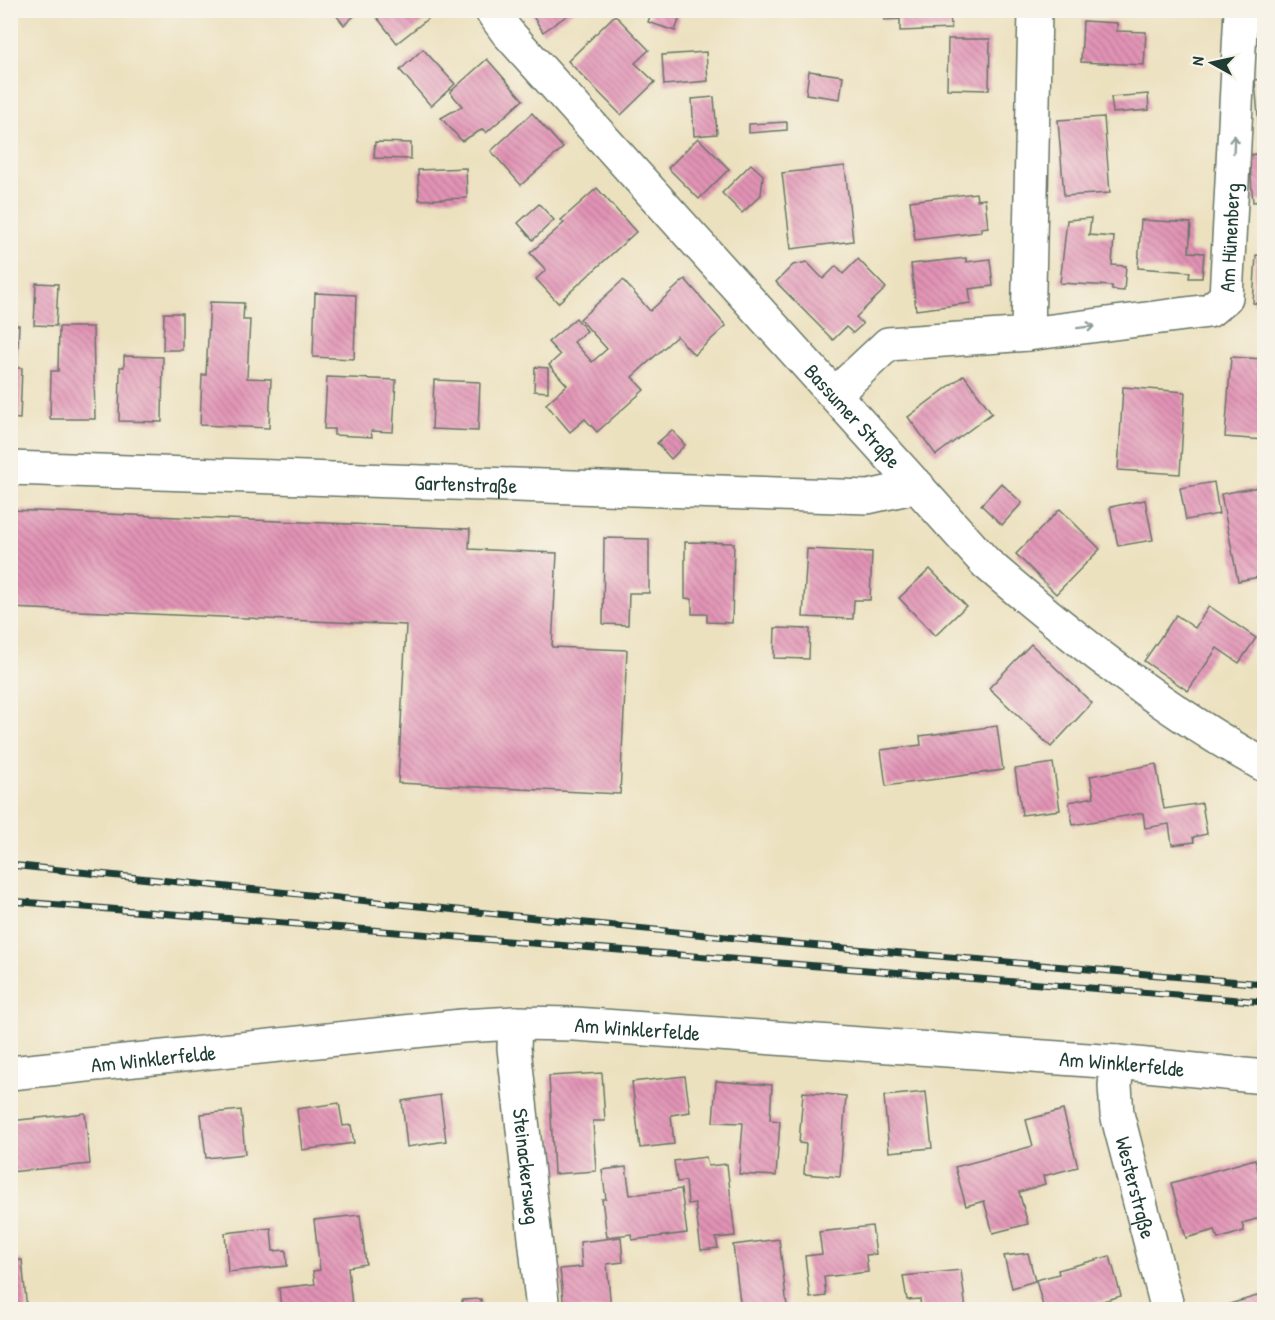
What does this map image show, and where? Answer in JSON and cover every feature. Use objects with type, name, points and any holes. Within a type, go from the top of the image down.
[{"type":"street","name":"Bassumer Straße","points":[[491,10],[507,32],[836,393],[986,563],[1066,632],[1219,740],[1264,765]]},
{"type":"street","points":[[1028,334],[1035,10]]},
{"type":"street","name":"Am Hünenberg","points":[[836,393],[888,344],[1028,334],[1209,311],[1226,297],[1241,10]]},
{"type":"street","name":"Gartenstraße","points":[[10,468],[868,497],[918,486]]},
{"type":"street","name":"Am Winklerfelde","points":[[10,1073],[515,1023],[587,1025],[1117,1062],[1264,1077]]},
{"type":"street","name":"Steinackersweg","points":[[515,1023],[514,1048],[543,1310]]},
{"type":"street","name":"Westerstraße","points":[[1117,1062],[1114,1086],[1117,1113],[1168,1310]]},
{"type":"building","points":[[332,10],[361,10],[344,25]]},
{"type":"building","points":[[371,10],[439,10],[397,43]]},
{"type":"building","points":[[529,10],[575,10],[543,32]]},
{"type":"building","points":[[652,10],[662,10],[680,17],[675,31],[648,22]]},
{"type":"building","points":[[884,10],[950,11],[951,29],[900,31],[900,19],[884,20]]},
{"type":"building","points":[[1262,10],[1264,10],[1264,26],[1263,26]]},
{"type":"building","points":[[615,15],[649,50],[635,63],[655,82],[621,115],[568,61]]},
{"type":"building","points":[[1083,21],[1117,23],[1117,31],[1146,32],[1144,65],[1081,62]]},
{"type":"building","points":[[948,39],[990,39],[989,90],[947,89]]},
{"type":"building","points":[[423,49],[455,84],[431,106],[400,70]]},
{"type":"building","points":[[706,52],[708,81],[664,85],[662,55]]},
{"type":"building","points":[[487,59],[523,100],[486,133],[483,129],[462,141],[441,118],[462,106],[450,92]]},
{"type":"building","points":[[809,71],[843,76],[840,99],[806,94]]},
{"type":"building","points":[[1264,79],[1264,127],[1259,128],[1255,80]]},
{"type":"building","points":[[1148,94],[1149,110],[1113,113],[1111,97]]},
{"type":"building","points":[[714,97],[717,134],[694,136],[692,99]]},
{"type":"building","points":[[532,113],[563,148],[521,185],[491,151]]},
{"type":"building","points":[[1104,117],[1110,193],[1064,196],[1058,120]]},
{"type":"building","points":[[787,122],[787,130],[749,133],[749,124]]},
{"type":"building","points":[[698,138],[729,169],[699,199],[668,168]]},
{"type":"building","points":[[375,142],[411,143],[411,159],[374,158]]},
{"type":"building","points":[[1264,153],[1264,201],[1253,202],[1249,155]]},
{"type":"building","points":[[751,164],[763,175],[761,195],[742,213],[722,193]]},
{"type":"building","points":[[845,166],[853,241],[791,249],[782,173]]},
{"type":"building","points":[[466,168],[467,198],[419,200],[418,170]]},
{"type":"building","points":[[597,188],[636,232],[558,303],[536,279],[546,270],[530,253],[564,223],[561,220]]},
{"type":"building","points":[[976,193],[977,200],[985,199],[988,227],[981,228],[981,232],[915,240],[910,201]]},
{"type":"building","points":[[539,204],[554,220],[533,240],[518,223]]},
{"type":"building","points":[[1091,218],[1089,235],[1114,237],[1112,265],[1126,266],[1124,291],[1112,290],[1112,286],[1060,283],[1067,220]]},
{"type":"building","points":[[1141,220],[1191,223],[1189,252],[1204,253],[1202,278],[1189,278],[1190,272],[1138,268]]},
{"type":"building","points":[[1256,255],[1264,256],[1264,304],[1253,303]]},
{"type":"building","points":[[966,258],[966,262],[990,259],[993,286],[969,289],[971,303],[916,310],[911,264]]},
{"type":"building","points":[[858,259],[886,288],[856,317],[863,324],[853,333],[846,327],[833,340],[776,282],[793,265],[807,262],[823,279],[836,266],[843,274]]},
{"type":"building","points":[[685,279],[726,326],[694,355],[677,336],[632,377],[644,390],[597,432],[585,419],[570,432],[546,404],[567,385],[549,365],[560,355],[548,342],[576,318],[587,331],[574,342],[592,362],[607,349],[580,319],[623,280],[650,311]]},
{"type":"building","points":[[36,283],[58,284],[56,326],[34,325]]},
{"type":"building","points":[[315,293],[356,295],[354,359],[313,357]]},
{"type":"building","points":[[210,302],[244,303],[243,320],[250,320],[247,378],[271,379],[269,428],[200,425],[202,375],[206,375]]},
{"type":"building","points":[[164,313],[182,313],[182,350],[163,350]]},
{"type":"building","points":[[10,325],[19,325],[17,368],[22,368],[20,419],[10,418]]},
{"type":"building","points":[[59,327],[93,327],[95,419],[50,419],[51,371],[58,371]]},
{"type":"building","points":[[124,356],[163,357],[162,422],[119,421],[120,367],[124,367]]},
{"type":"building","points":[[1231,357],[1264,359],[1264,440],[1225,437]]},
{"type":"building","points":[[535,367],[548,368],[548,392],[534,391]]},
{"type":"building","points":[[964,375],[992,413],[936,455],[908,417]]},
{"type":"building","points":[[327,377],[396,380],[393,432],[371,431],[372,437],[334,435],[334,429],[324,429]]},
{"type":"building","points":[[434,380],[480,382],[478,431],[432,429]]},
{"type":"building","points":[[1123,387],[1185,392],[1180,474],[1118,470]]},
{"type":"building","points":[[672,430],[685,445],[671,459],[657,443]]},
{"type":"building","points":[[1214,482],[1219,514],[1186,520],[1180,488]]},
{"type":"building","points":[[1001,483],[1022,503],[1002,525],[981,505]]},
{"type":"building","points":[[1264,486],[1264,576],[1238,581],[1221,494]]},
{"type":"building","points":[[1145,500],[1153,540],[1118,546],[1110,507]]},
{"type":"building","points":[[1060,509],[1100,549],[1056,594],[1016,554]]},
{"type":"building","points":[[10,510],[470,529],[469,549],[557,553],[552,647],[627,650],[620,794],[398,783],[406,625],[10,608]]},
{"type":"building","points":[[604,538],[649,539],[649,593],[629,593],[628,625],[603,624]]},
{"type":"building","points":[[685,542],[734,543],[732,623],[707,622],[707,614],[692,614],[692,599],[685,598]]},
{"type":"building","points":[[807,549],[872,552],[870,600],[854,600],[853,619],[803,617]]},
{"type":"building","points":[[930,569],[966,606],[935,636],[899,598]]},
{"type":"building","points":[[1209,606],[1256,638],[1239,663],[1217,648],[1188,691],[1144,661],[1176,615],[1195,628]]},
{"type":"building","points":[[775,628],[810,629],[809,659],[774,658]]},
{"type":"building","points":[[1031,644],[1092,703],[1051,747],[989,688]]},
{"type":"building","points":[[997,726],[1003,770],[886,786],[881,750],[921,745],[920,736]]},
{"type":"building","points":[[1053,763],[1060,810],[1022,815],[1015,769]]},
{"type":"building","points":[[1156,764],[1164,809],[1202,803],[1207,834],[1193,837],[1194,842],[1172,845],[1169,824],[1145,828],[1143,813],[1073,825],[1069,802],[1094,797],[1090,776]]},
{"type":"building","points":[[602,1073],[605,1121],[593,1121],[596,1171],[554,1174],[549,1076]]},
{"type":"building","points":[[685,1076],[690,1112],[671,1115],[674,1144],[640,1148],[632,1082]]},
{"type":"building","points":[[716,1081],[772,1085],[770,1120],[780,1121],[776,1176],[739,1174],[743,1123],[713,1122]]},
{"type":"building","points":[[803,1092],[846,1096],[840,1177],[804,1174],[806,1144],[799,1143]]},
{"type":"building","points":[[926,1092],[932,1148],[889,1152],[884,1096]]},
{"type":"building","points":[[440,1095],[446,1141],[407,1147],[402,1101]]},
{"type":"building","points":[[339,1103],[343,1126],[351,1125],[354,1143],[302,1150],[297,1109]]},
{"type":"building","points":[[241,1110],[245,1154],[206,1158],[201,1114]]},
{"type":"building","points":[[1063,1110],[1078,1167],[1043,1176],[1045,1184],[1019,1192],[1028,1224],[993,1233],[984,1201],[966,1206],[955,1167],[1033,1146],[1026,1120]]},
{"type":"building","points":[[85,1113],[90,1164],[10,1172],[10,1121]]},
{"type":"building","points":[[706,1157],[708,1166],[727,1164],[735,1236],[716,1238],[718,1248],[701,1250],[695,1203],[688,1204],[686,1181],[677,1182],[674,1161]]},
{"type":"building","points":[[1255,1159],[1264,1193],[1264,1217],[1242,1223],[1244,1231],[1218,1239],[1215,1230],[1186,1238],[1171,1183]]},
{"type":"building","points":[[626,1167],[630,1195],[681,1189],[687,1233],[632,1240],[631,1234],[607,1237],[602,1199],[606,1199],[602,1170]]},
{"type":"building","points":[[360,1215],[366,1264],[348,1267],[352,1306],[281,1310],[279,1288],[315,1284],[313,1271],[320,1270],[314,1220]]},
{"type":"building","points":[[872,1226],[876,1254],[866,1255],[868,1272],[824,1277],[826,1296],[810,1298],[805,1256],[822,1254],[819,1232]]},
{"type":"building","points":[[271,1228],[273,1251],[286,1250],[287,1266],[228,1272],[225,1233]]},
{"type":"building","points":[[621,1237],[623,1262],[607,1264],[611,1309],[564,1310],[560,1269],[582,1267],[580,1242]]},
{"type":"building","points":[[779,1239],[787,1306],[741,1310],[733,1245]]},
{"type":"building","points":[[1028,1253],[1035,1281],[1012,1288],[1004,1256]]},
{"type":"building","points":[[1110,1256],[1121,1296],[1070,1310],[1044,1310],[1036,1280],[1059,1274],[1058,1270]]},
{"type":"building","points":[[22,1260],[27,1310],[10,1310],[10,1261]]},
{"type":"building","points":[[961,1270],[966,1310],[921,1310],[920,1299],[907,1300],[903,1276]]},
{"type":"building","points":[[1264,1294],[1264,1310],[1212,1310],[1212,1309]]},
{"type":"building","points":[[481,1299],[482,1307],[503,1306],[503,1310],[462,1310],[462,1300]]},
{"type":"railway","points":[[10,865],[785,943],[1264,984]]},
{"type":"railway","points":[[10,901],[1264,1002]]}]
